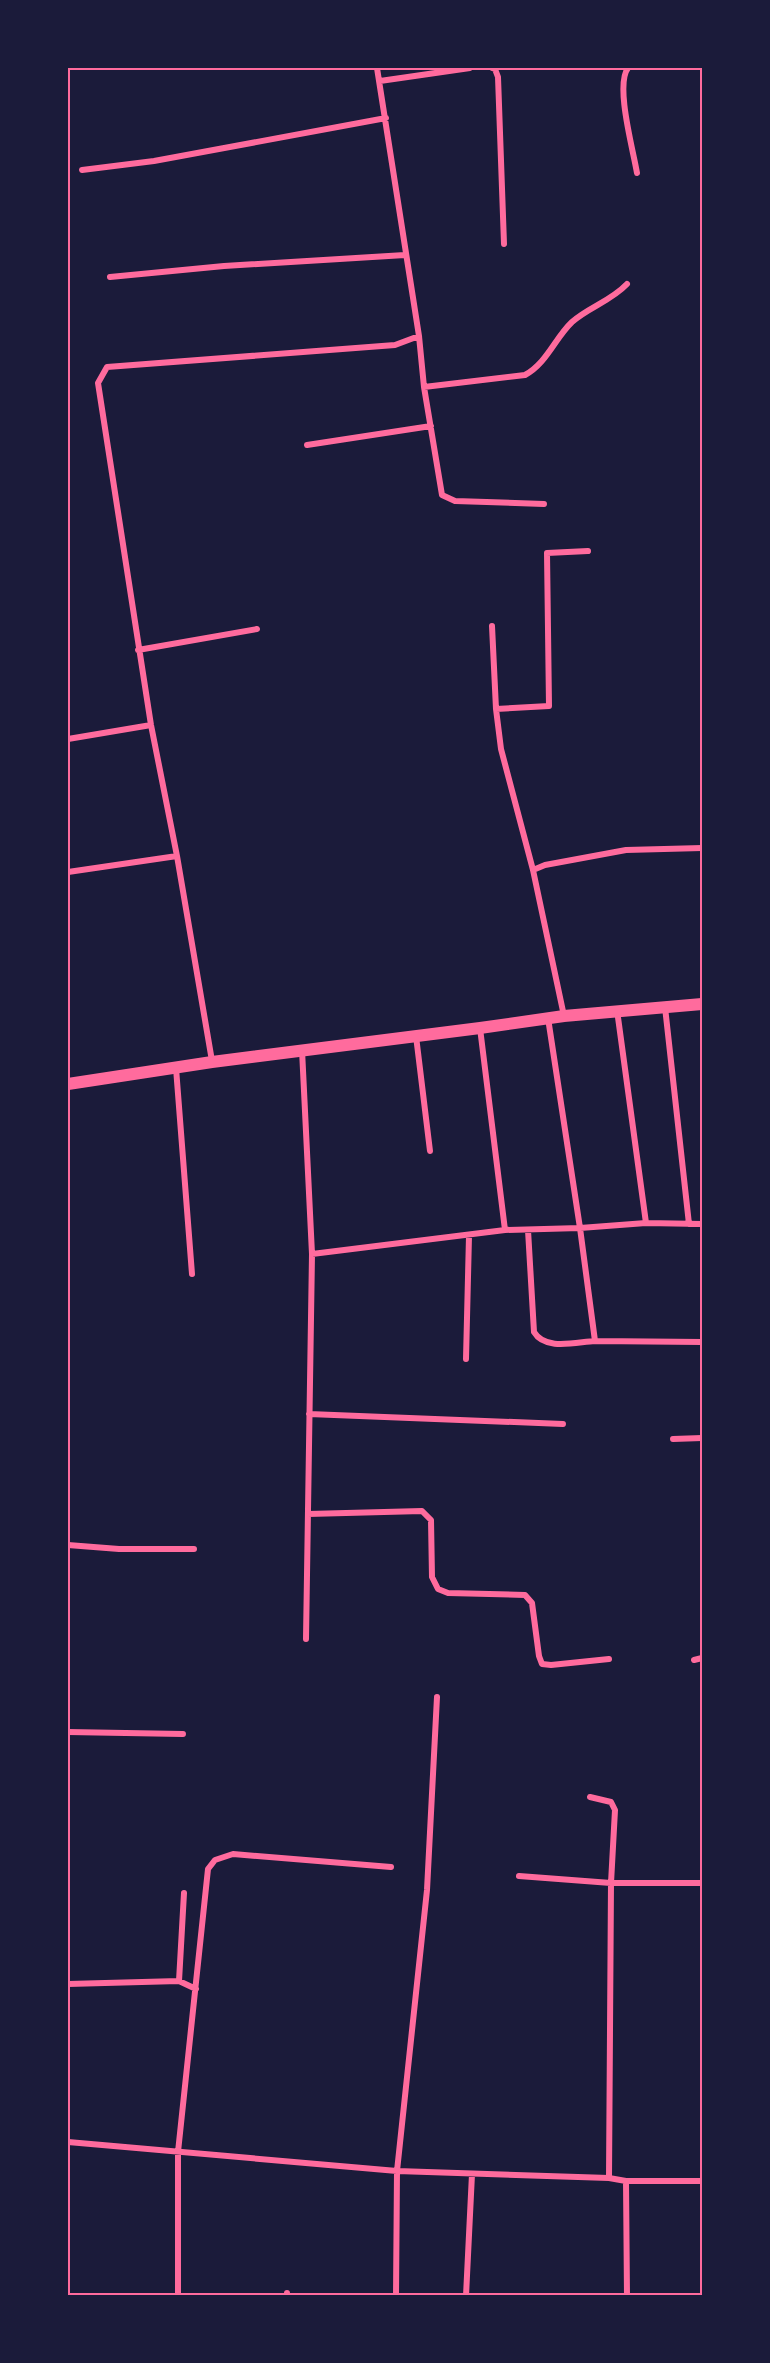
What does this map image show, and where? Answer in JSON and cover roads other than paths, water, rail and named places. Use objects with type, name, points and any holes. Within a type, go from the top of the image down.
[{"type":"main road","points":[[68,1084],[212,1062],[548,1018],[702,1004]]},
{"type":"street","points":[[377,68],[442,495],[454,501],[544,504]]},
{"type":"street","points":[[380,81],[470,68]]},
{"type":"street","points":[[492,68],[495,69],[498,77],[504,244]]},
{"type":"street","points":[[628,68],[623,76],[622,91],[637,172]]},
{"type":"street","points":[[82,170],[154,161],[386,118]]},
{"type":"street","points":[[110,278],[213,267],[405,255]]},
{"type":"street","points":[[424,387],[525,375],[537,366],[571,323],[613,297],[627,284]]},
{"type":"street","points":[[212,1062],[177,856],[138,650],[98,383],[107,367],[395,345],[419,336]]},
{"type":"street","points":[[307,445],[431,426]]},
{"type":"street","points":[[496,710],[549,706],[547,553],[588,550]]},
{"type":"street","points":[[492,626],[496,710],[501,748],[533,870],[564,1016]]},
{"type":"street","points":[[138,650],[257,629]]},
{"type":"street","points":[[68,739],[151,724]]},
{"type":"street","points":[[533,870],[544,865],[627,850],[702,848]]},
{"type":"street","points":[[68,872],[177,856]]},
{"type":"street","points":[[665,1006],[689,1224]]},
{"type":"street","points":[[617,1010],[646,1223]]},
{"type":"street","points":[[548,1018],[595,1341]]},
{"type":"street","points":[[480,1028],[505,1230]]},
{"type":"street","points":[[416,1036],[430,1151]]},
{"type":"street","points":[[302,1050],[312,1254],[306,1639]]},
{"type":"street","points":[[176,1067],[192,1274]]},
{"type":"street","points":[[312,1254],[505,1230],[646,1223],[702,1224]]},
{"type":"street","points":[[528,1230],[534,1332],[540,1340],[549,1343],[702,1342]]},
{"type":"street","points":[[466,1359],[469,1236]]},
{"type":"street","points":[[309,1414],[563,1424]]},
{"type":"street","points":[[674,1439],[702,1438]]},
{"type":"street","points":[[308,1514],[422,1511],[431,1520],[432,1577],[438,1589],[448,1593],[525,1595],[532,1603],[542,1664],[609,1659]]},
{"type":"street","points":[[68,1545],[119,1549],[194,1549]]},
{"type":"street","points":[[694,1660],[702,1658]]},
{"type":"street","points":[[396,2295],[397,2171],[427,1890],[437,1697]]},
{"type":"street","points":[[68,1732],[183,1734]]},
{"type":"street","points":[[590,1797],[614,1804],[611,1883],[609,2178]]},
{"type":"street","points":[[178,2295],[178,2152],[208,1869],[215,1860],[233,1854],[391,1868]]},
{"type":"street","points":[[519,1876],[611,1883],[702,1883]]},
{"type":"street","points":[[179,1981],[184,1893]]},
{"type":"street","points":[[68,1984],[179,1981],[196,1989]]},
{"type":"street","points":[[68,2142],[397,2171],[609,2178],[626,2181],[702,2181]]},
{"type":"street","points":[[466,2295],[472,2174]]},
{"type":"street","points":[[626,2181],[627,2295]]}]
